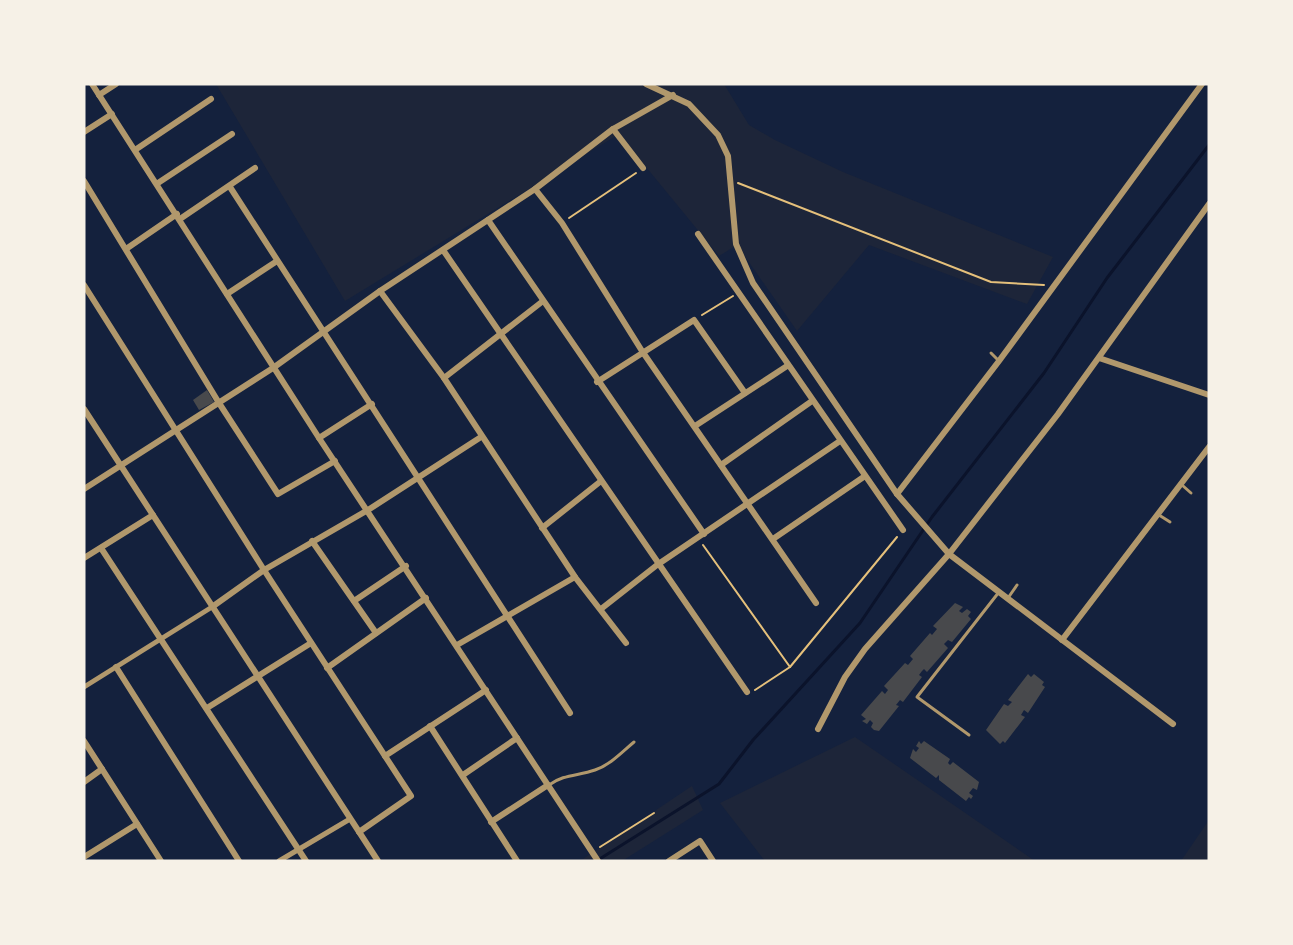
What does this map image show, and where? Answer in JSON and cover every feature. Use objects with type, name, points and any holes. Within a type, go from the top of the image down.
[{"type":"street","points":[[93,84],[158,183],[273,368],[406,566],[598,861]]},
{"type":"street","points":[[99,95],[116,84]]},
{"type":"street","points":[[646,84],[673,95],[705,118],[718,135],[728,156],[732,180],[736,244],[753,283],[897,494],[949,554],[1173,723]]},
{"type":"street","points":[[897,494],[1056,285],[1202,84]]},
{"type":"street","points":[[84,489],[273,368],[380,291],[535,189],[612,129],[673,95]]},
{"type":"street","points":[[135,150],[211,99]]},
{"type":"street","points":[[84,132],[112,114]]},
{"type":"street","points":[[612,129],[643,168]]},
{"type":"street","points":[[158,183],[231,134]]},
{"type":"street","points":[[126,249],[230,187],[255,168]]},
{"type":"street","points":[[84,181],[219,403],[278,494],[335,461]]},
{"type":"street","points":[[230,187],[570,713]]},
{"type":"street","points":[[535,189],[562,223],[642,351],[816,603]]},
{"type":"street","points":[[818,729],[845,677],[865,649],[949,554],[1099,358],[1209,204]]},
{"type":"street","points":[[488,220],[701,536]]},
{"type":"street","points":[[698,234],[787,366],[903,530]]},
{"type":"street","points":[[443,250],[657,565],[747,692]]},
{"type":"street","points":[[227,294],[277,261]]},
{"type":"street","points":[[84,285],[264,570],[411,796],[359,832]]},
{"type":"street","points":[[380,291],[444,378],[574,577],[626,643]]},
{"type":"street","points":[[444,378],[543,302]]},
{"type":"street","points":[[597,382],[642,351],[694,320],[745,393]]},
{"type":"street","points":[[1099,358],[1209,395]]},
{"type":"street","points":[[695,426],[787,366]]},
{"type":"street","points":[[721,465],[812,401]]},
{"type":"street","points":[[319,438],[372,404]]},
{"type":"street","points":[[84,409],[378,861]]},
{"type":"street","points":[[84,687],[212,607],[264,570],[368,510],[481,437]]},
{"type":"street","points":[[600,609],[657,565],[840,441]]},
{"type":"street","points":[[1062,640],[1209,447]]},
{"type":"street","points":[[773,539],[865,476]]},
{"type":"street","points":[[542,528],[601,482]]},
{"type":"street","points":[[84,558],[153,515]]},
{"type":"street","points":[[312,541],[376,633]]},
{"type":"street","points":[[101,548],[306,861]]},
{"type":"street","points":[[354,600],[406,566]]},
{"type":"street","points":[[457,645],[574,577]]},
{"type":"street","points":[[327,668],[426,598]]},
{"type":"street","points":[[207,708],[311,643]]},
{"type":"street","points":[[116,667],[239,861]]},
{"type":"street","points":[[385,756],[486,690]]},
{"type":"street","points":[[430,726],[517,861]]},
{"type":"street","points":[[463,775],[518,738]]},
{"type":"street","points":[[84,741],[161,861]]},
{"type":"street","points":[[84,782],[102,769]]},
{"type":"street","points":[[492,822],[548,785]]},
{"type":"street","points":[[279,861],[350,819]]},
{"type":"street","points":[[84,857],[137,824]]},
{"type":"street","points":[[669,861],[700,841],[713,861]]},
{"type":"lane","points":[[991,353],[999,361]]},
{"type":"lane","points":[[1180,484],[1191,493]]},
{"type":"lane","points":[[1157,514],[1170,522]]},
{"type":"lane","points":[[1007,599],[1017,585]]},
{"type":"lane","points":[[969,735],[917,697],[999,592]]},
{"type":"lane","points":[[548,785],[561,776],[592,772],[606,766],[634,742]]},
{"type":"path","points":[[562,223],[643,168]]},
{"type":"path","points":[[732,180],[991,282],[1010,285],[1056,285]]},
{"type":"path","points":[[694,320],[738,293]]},
{"type":"path","points":[[747,692],[752,692],[790,667],[903,530]]},
{"type":"path","points":[[701,536],[790,667]]},
{"type":"path","points":[[590,850],[599,848],[654,813]]},
{"type":"shaded area","points":[[216,84],[724,84],[749,125],[775,140],[843,172],[1053,257],[1027,304],[869,245],[797,331],[737,245],[719,256],[619,134],[345,301]]},
{"type":"shaded area","points":[[855,737],[1035,861],[765,861],[720,803]]},
{"type":"shaded area","points":[[692,786],[703,810],[622,861],[580,861]]},
{"type":"shaded area","points":[[1209,820],[1209,861],[1181,861]]},
{"type":"building","points":[[207,390],[214,402],[199,410],[193,400]]},
{"type":"building","points":[[955,603],[963,607],[959,611],[962,613],[967,609],[971,612],[968,616],[971,619],[952,642],[948,640],[944,644],[948,648],[927,672],[924,669],[922,671],[919,675],[922,677],[903,702],[900,700],[896,705],[899,706],[879,731],[874,730],[871,727],[873,723],[870,720],[867,724],[862,721],[866,719],[861,715],[882,691],[885,694],[888,690],[884,686],[905,663],[908,665],[913,659],[910,656],[930,633],[932,635],[937,629],[933,626]]},
{"type":"building","points":[[1028,674],[1031,677],[1034,674],[1044,682],[1042,685],[1045,687],[1028,713],[1024,710],[1021,715],[1025,717],[1005,743],[1003,741],[1000,744],[986,730],[1004,704],[1008,706],[1012,702],[1008,700]]},
{"type":"building","points":[[919,741],[921,744],[924,741],[950,759],[948,763],[950,765],[953,762],[979,782],[977,790],[973,788],[969,793],[973,796],[971,799],[969,797],[966,801],[939,780],[939,775],[936,778],[910,758],[913,749],[916,752],[919,748],[916,746]]},
{"type":"waterway","points":[[598,860],[719,784],[753,740],[860,623],[932,517],[1044,373],[1107,278],[1209,145]]}]
